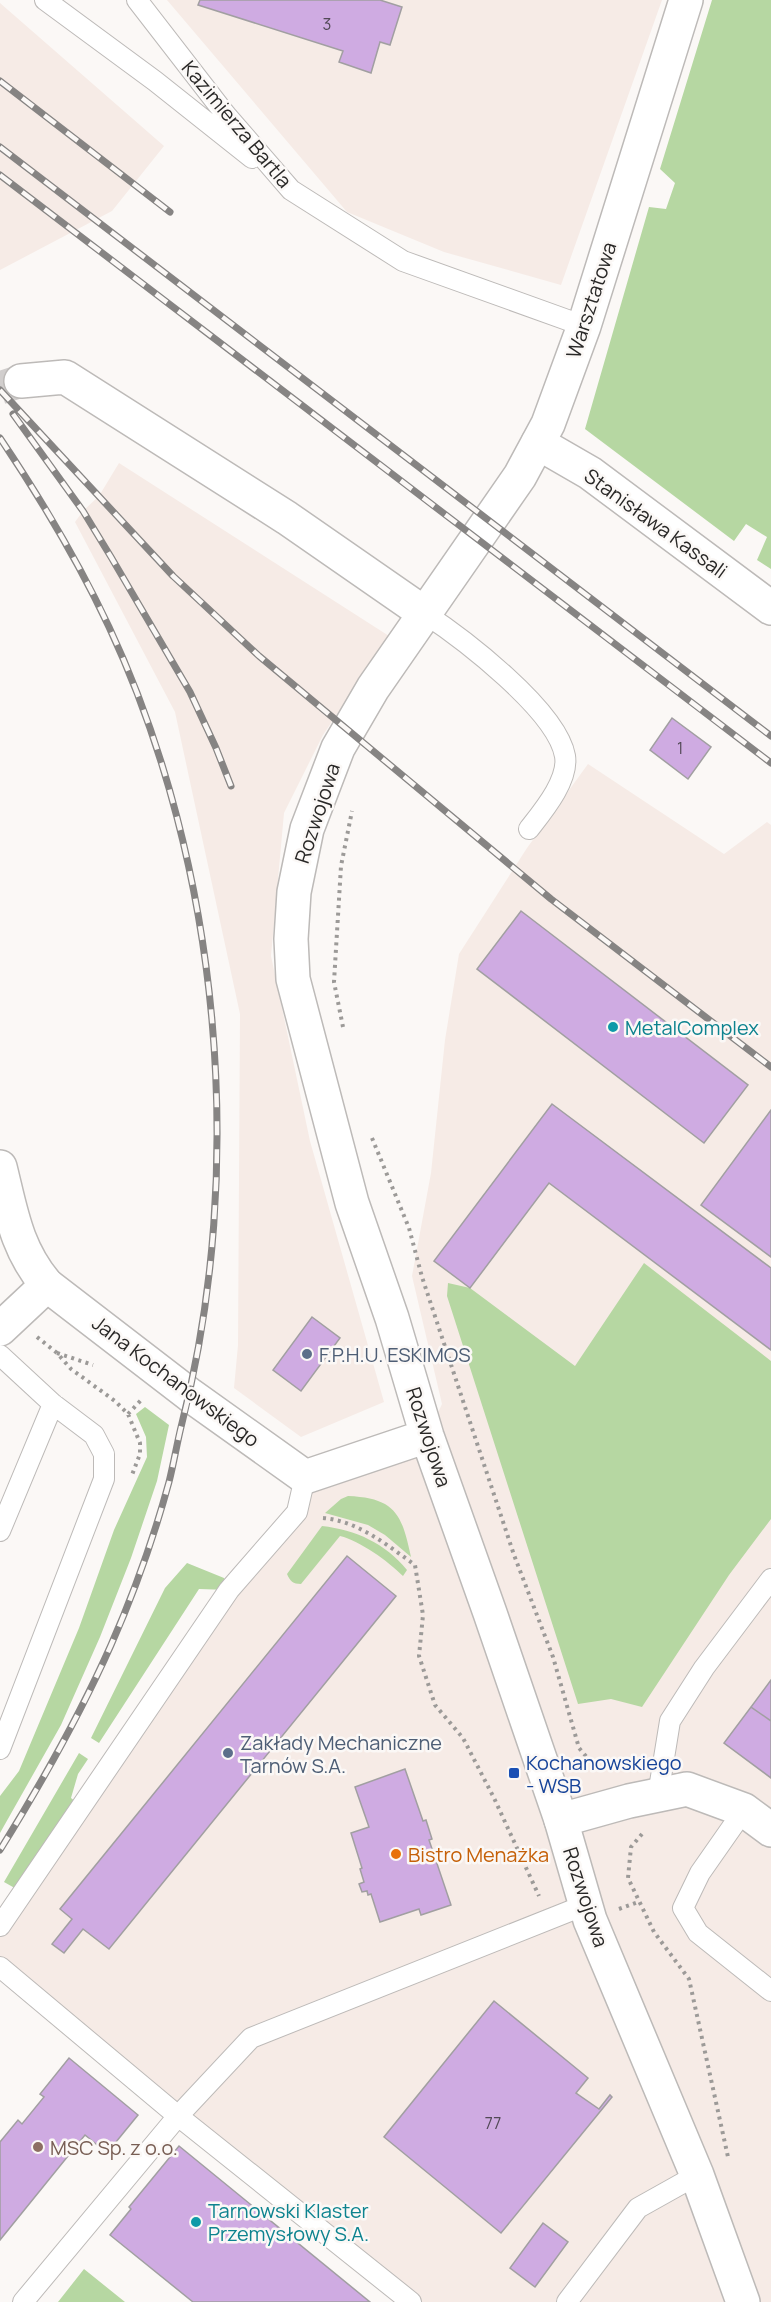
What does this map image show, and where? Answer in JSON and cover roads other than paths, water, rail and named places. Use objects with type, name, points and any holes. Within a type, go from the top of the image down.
[{"type":"street","name":"Warsztatowa","points":[[450,578],[520,476],[548,424],[584,326],[686,0]]},
{"type":"street","points":[[21,381],[65,377],[287,518],[424,613]]},
{"type":"street","name":"Stanisława Kassali","points":[[538,443],[590,473],[771,608]]},
{"type":"street","name":"Rozwojowa","points":[[450,578],[358,711],[339,748],[307,829],[294,892],[291,939],[293,979],[352,1203],[392,1318],[427,1436],[561,1820],[585,1905],[697,2175],[743,2302]]},
{"type":"street","name":"Jana Kochanowskiego","points":[[0,1167],[18,1239],[25,1255],[47,1284],[190,1395],[305,1477]]},
{"type":"street","points":[[0,1329],[47,1284]]},
{"type":"street","points":[[305,1477],[427,1436]]},
{"type":"street","points":[[561,1820],[687,1789],[744,1810],[771,1830]]},
{"type":"lane","points":[[45,0],[155,81],[291,190]]},
{"type":"lane","name":"Kazimierza Bartla","points":[[137,0],[226,115],[291,190],[404,261],[584,326]]},
{"type":"lane","points":[[424,613],[459,636],[523,693],[559,740],[566,757],[561,781],[554,797],[529,829]]},
{"type":"lane","points":[[0,1355],[53,1404],[94,1435],[104,1454],[104,1479],[0,1749]]},
{"type":"lane","points":[[0,1531],[53,1404]]},
{"type":"lane","points":[[0,1926],[229,1590],[297,1512],[305,1477]]},
{"type":"lane","points":[[644,1798],[670,1721],[704,1668],[771,1579]]},
{"type":"lane","points":[[744,1810],[700,1873],[682,1908],[698,1933],[771,1991]]},
{"type":"lane","points":[[23,2302],[178,2116],[251,2038],[585,1905]]},
{"type":"lane","points":[[0,1967],[178,2116],[411,2302]]},
{"type":"lane","points":[[567,2302],[638,2208],[697,2175]]},
{"type":"tunnel","points":[[0,388],[21,381]]},
{"type":"railway","points":[[0,81],[170,212]]},
{"type":"railway","points":[[0,147],[771,736]]},
{"type":"railway","points":[[0,175],[771,763]]},
{"type":"railway","points":[[0,390],[173,576],[259,656],[551,899],[771,1067]]},
{"type":"railway","points":[[13,414],[83,511],[111,557],[190,692],[231,786]]},
{"type":"railway","points":[[0,438],[44,507],[85,578],[109,627],[147,720],[177,817],[198,917],[212,1019],[217,1122],[214,1224],[202,1325],[163,1503],[136,1585],[99,1672],[59,1750],[0,1850]]},
{"type":"place","name":"MetalComplex","points":[[613,1027]]},
{"type":"place","name":"F.P.H.U. ESKIMOS","points":[[307,1354]]},
{"type":"place","name":"Zakłady Mechaniczne Tarnów S.A.","points":[[228,1753]]},
{"type":"place","name":"Kochanowskiego - WSB","points":[[514,1773]]},
{"type":"place","name":"Bistro Menażka","points":[[396,1854]]},
{"type":"place","name":"MSC Sp. z o.o.","points":[[38,2147]]},
{"type":"place","name":"Tarnowski Klaster Przemysłowy S.A.","points":[[196,2222]]}]
